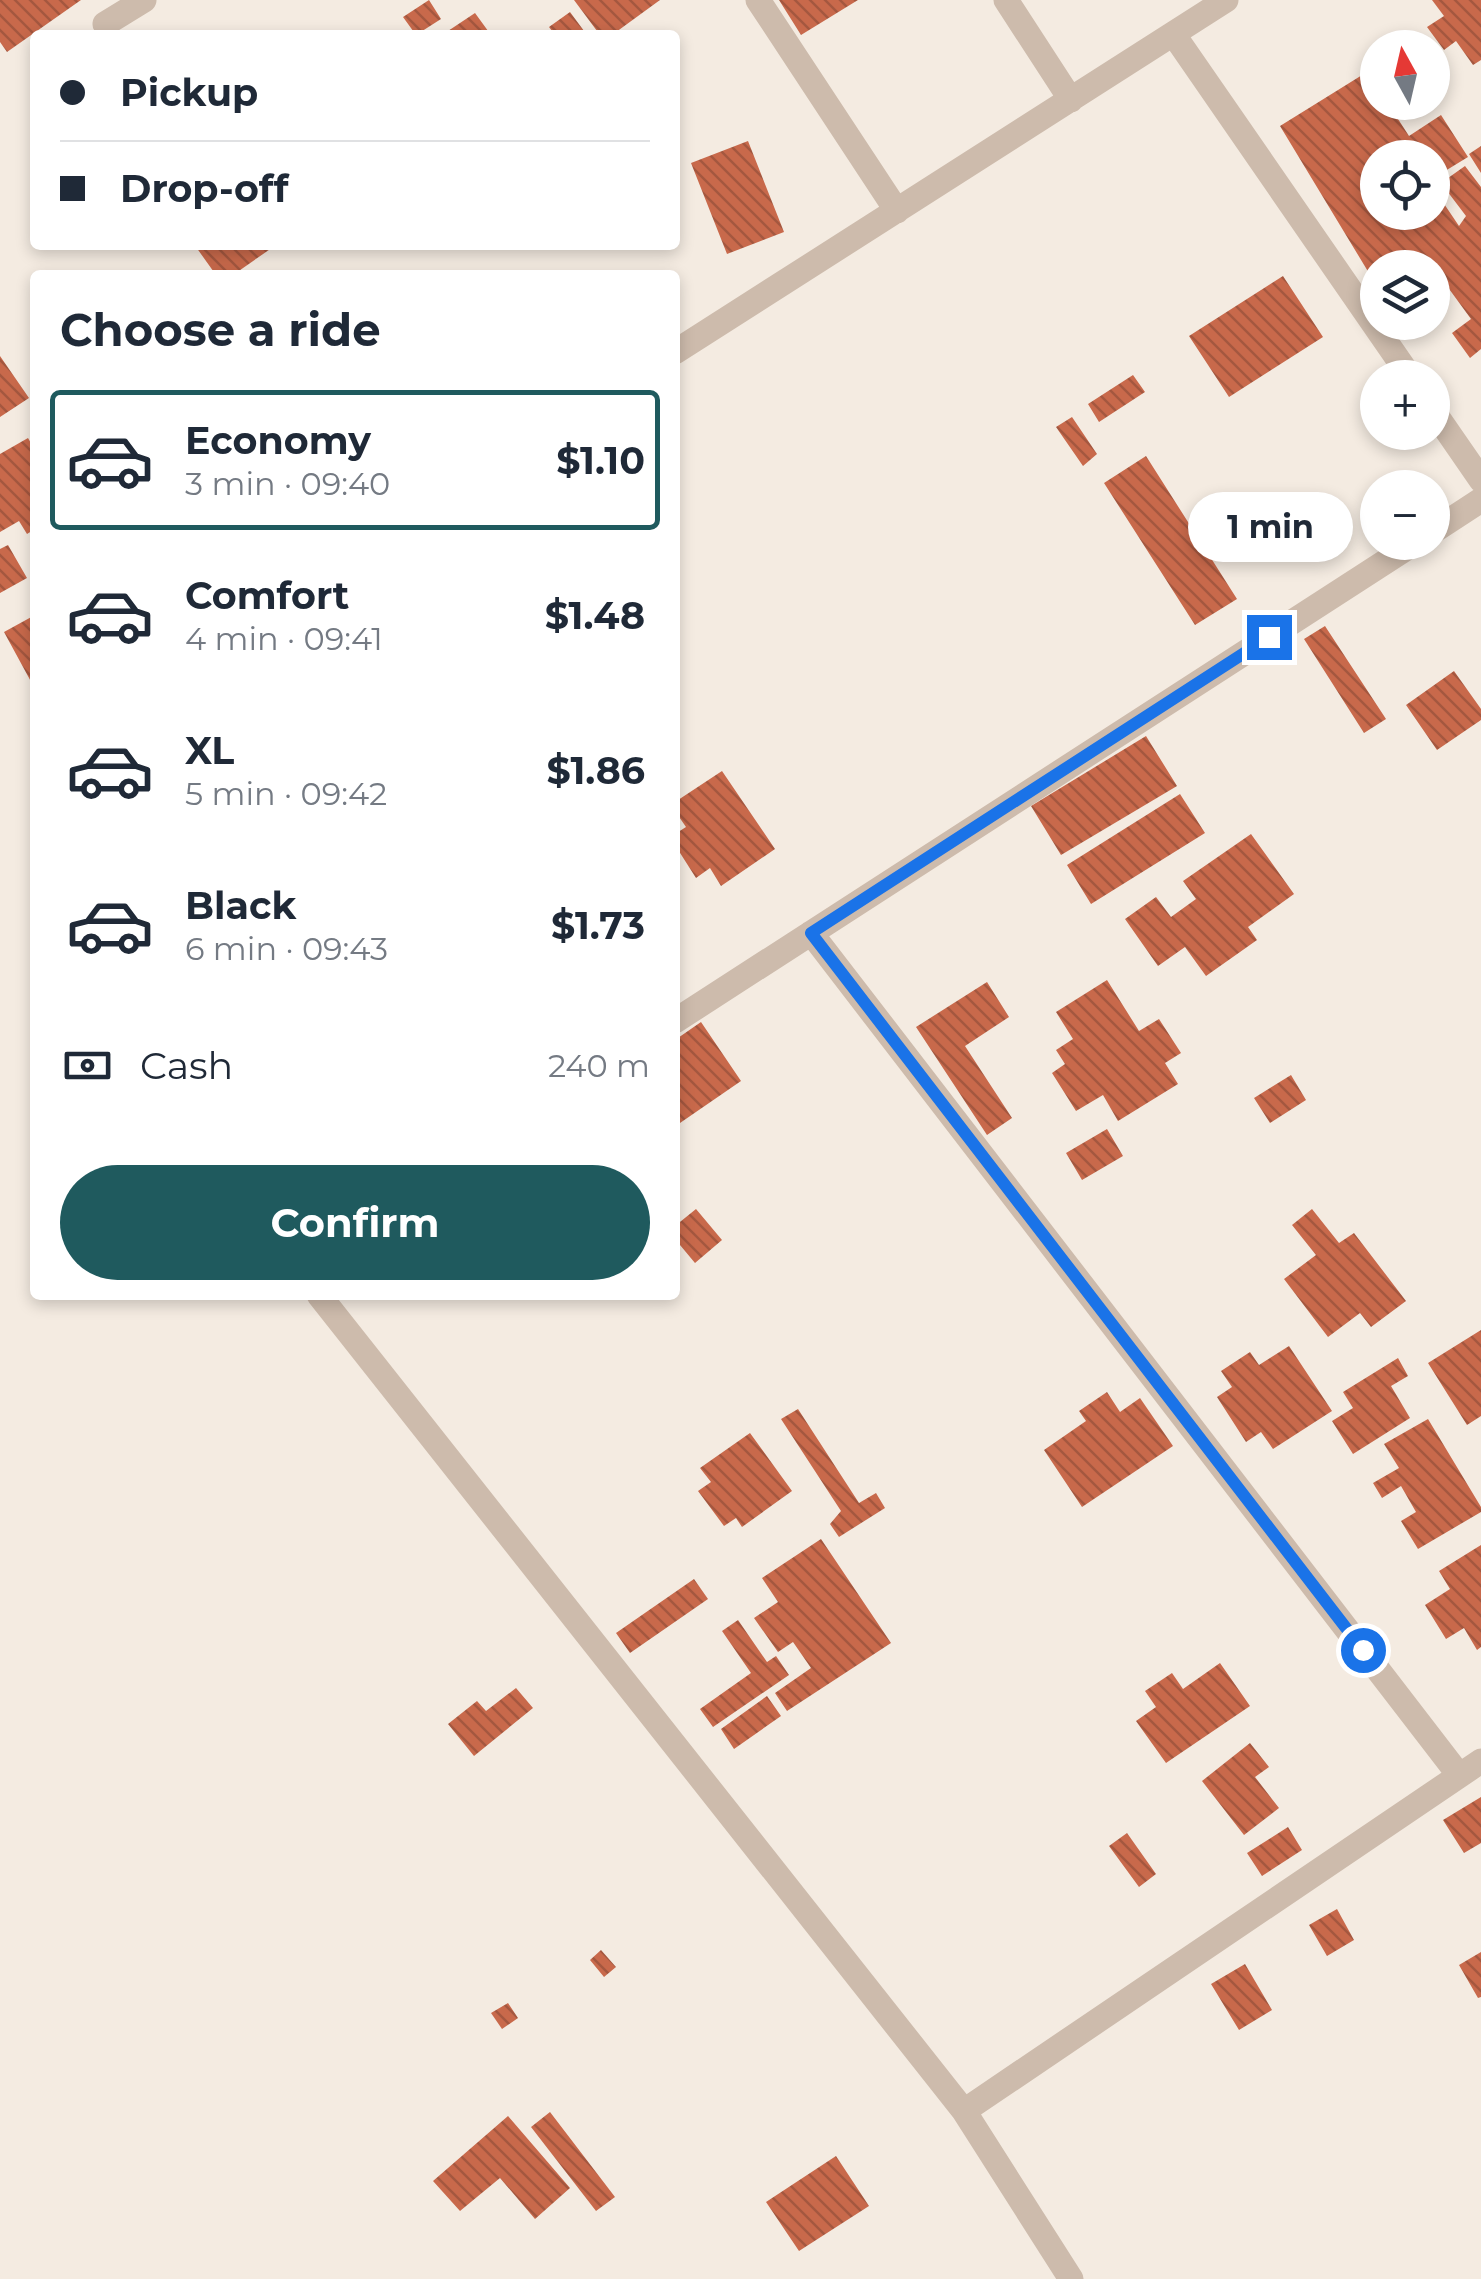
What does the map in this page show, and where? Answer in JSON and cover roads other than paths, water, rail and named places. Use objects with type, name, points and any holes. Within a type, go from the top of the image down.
[{"type":"street","points":[[105,24],[144,0]]},
{"type":"street","points":[[758,0],[897,211]]},
{"type":"street","points":[[1006,0],[1072,100]]},
{"type":"street","points":[[680,349],[1226,0]]},
{"type":"street","points":[[1174,35],[1398,360]]},
{"type":"street","points":[[1450,435],[1481,480]]},
{"type":"street","points":[[1450,520],[1481,500]]},
{"type":"street","points":[[680,1018],[1388,560]]},
{"type":"street","points":[[811,933],[1470,1768],[964,2111]]},
{"type":"street","points":[[323,1300],[964,2111],[1071,2279]]}]
